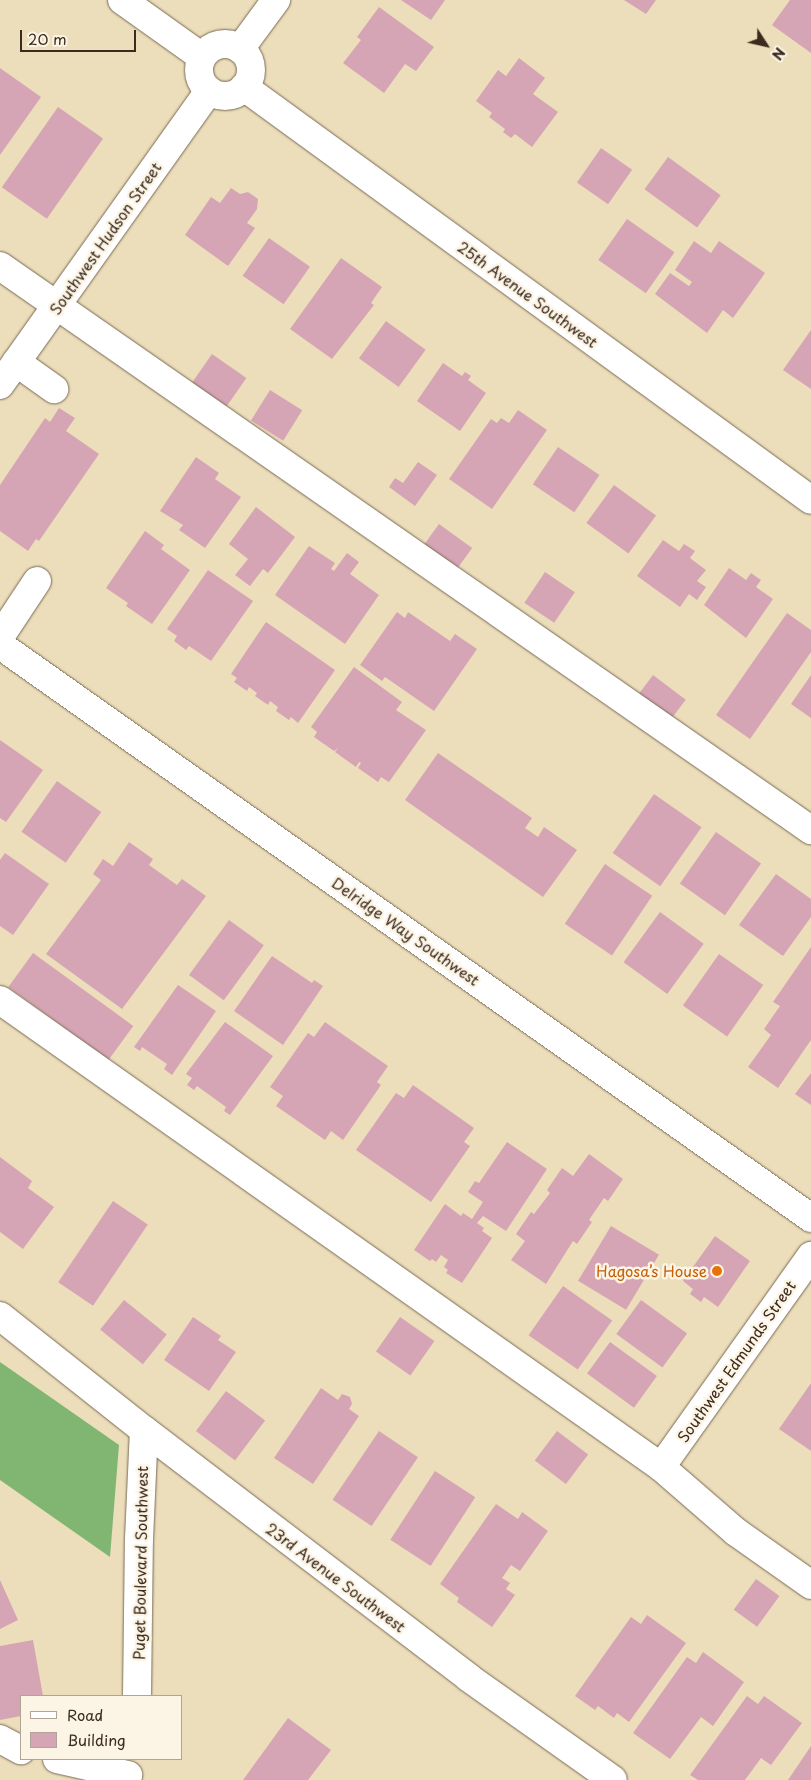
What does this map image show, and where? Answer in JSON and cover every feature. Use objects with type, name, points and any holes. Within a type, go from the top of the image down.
[{"type":"street","points":[[122,0],[202,57]]},
{"type":"street","points":[[240,49],[276,0]]},
{"type":"street","points":[[231,45],[240,49],[249,61],[251,69],[250,78],[244,87],[231,96],[222,96],[209,91],[202,82],[199,73],[202,57],[215,46],[231,45]]},
{"type":"street","name":"25th Avenue Southwest","points":[[244,87],[811,500]]},
{"type":"street","name":"Southwest Hudson Street","points":[[0,385],[209,91]]},
{"type":"street","points":[[0,266],[811,830]]},
{"type":"street","points":[[16,362],[54,389]]},
{"type":"street","points":[[0,637],[37,581]]},
{"type":"street","name":"Delridge Way Southwest","points":[[0,645],[811,1218]]},
{"type":"street","points":[[0,1000],[661,1467],[736,1532],[811,1585]]},
{"type":"street","name":"Southwest Edmunds Street","points":[[661,1467],[811,1256]]},
{"type":"street","name":"23rd Avenue Southwest","points":[[0,1316],[144,1430],[469,1678],[613,1780]]},
{"type":"street","name":"Puget Boulevard Southwest","points":[[137,1695],[139,1539],[144,1430]]},
{"type":"street","points":[[0,1738],[20,1749]]},
{"type":"street","points":[[63,1760],[128,1771]]},
{"type":"green space","points":[[0,1362],[119,1445],[110,1557],[0,1480]]},
{"type":"building","points":[[401,0],[445,0],[431,20]]},
{"type":"building","points":[[624,0],[656,0],[646,14]]},
{"type":"building","points":[[790,0],[811,0],[811,53],[772,25]]},
{"type":"building","points":[[379,7],[434,47],[416,71],[405,64],[384,93],[343,63],[361,40],[357,37]]},
{"type":"building","points":[[519,58],[545,78],[533,94],[558,112],[532,147],[515,134],[511,138],[503,132],[505,129],[489,117],[492,113],[476,101],[498,70],[506,76]]},
{"type":"building","points":[[0,68],[41,97],[0,155]]},
{"type":"building","points":[[58,107],[103,139],[47,219],[2,187]]},
{"type":"building","points":[[601,148],[632,170],[608,204],[577,182]]},
{"type":"building","points":[[668,157],[721,195],[697,228],[644,189]]},
{"type":"building","points":[[231,188],[240,194],[248,192],[258,199],[257,209],[247,223],[255,228],[228,266],[185,235],[211,197],[220,203]]},
{"type":"building","points":[[627,219],[675,252],[646,293],[598,260]]},
{"type":"building","points":[[269,238],[310,267],[284,304],[243,276]]},
{"type":"building","points":[[694,241],[711,253],[719,241],[765,273],[733,318],[723,310],[707,333],[655,294],[670,273],[689,286],[692,282],[675,270]]},
{"type":"building","points":[[341,258],[382,287],[371,303],[374,305],[332,359],[290,329]]},
{"type":"building","points":[[386,321],[426,350],[399,387],[359,358]]},
{"type":"building","points":[[811,330],[811,389],[783,370]]},
{"type":"building","points":[[212,354],[246,378],[226,407],[192,383]]},
{"type":"building","points":[[443,363],[462,376],[465,372],[471,376],[468,380],[486,393],[460,431],[417,401]]},
{"type":"building","points":[[270,390],[302,410],[283,441],[251,421]]},
{"type":"building","points":[[59,408],[75,418],[66,431],[99,454],[39,541],[36,539],[28,551],[0,531],[0,485],[45,418],[50,422]]},
{"type":"building","points":[[518,410],[547,430],[492,509],[449,479],[491,419],[497,423],[501,418],[509,423]]},
{"type":"building","points":[[558,447],[599,475],[574,512],[533,484]]},
{"type":"building","points":[[196,457],[219,473],[215,479],[241,497],[205,548],[179,530],[183,525],[160,511]]},
{"type":"building","points":[[418,462],[437,475],[415,506],[389,487],[395,478],[403,483]]},
{"type":"building","points":[[614,485],[656,516],[628,554],[586,523]]},
{"type":"building","points":[[256,507],[295,537],[268,573],[263,569],[250,586],[235,575],[248,559],[229,544]]},
{"type":"building","points":[[439,524],[472,548],[456,571],[423,547]]},
{"type":"building","points":[[145,531],[164,545],[161,549],[190,570],[152,624],[126,606],[128,603],[106,588]]},
{"type":"building","points":[[663,540],[679,551],[684,544],[695,551],[690,558],[706,570],[697,581],[706,587],[697,600],[689,594],[680,607],[637,576]]},
{"type":"building","points":[[309,546],[335,563],[331,569],[334,571],[347,553],[359,562],[350,574],[379,595],[345,644],[275,595]]},
{"type":"building","points":[[729,568],[746,580],[751,573],[761,580],[756,587],[773,599],[746,638],[704,605]]},
{"type":"building","points":[[208,570],[253,601],[211,661],[189,646],[186,650],[174,641],[177,636],[167,629]]},
{"type":"building","points":[[545,572],[575,592],[554,623],[524,603]]},
{"type":"building","points":[[397,612],[405,618],[408,612],[450,641],[455,634],[477,649],[434,711],[385,677],[382,681],[360,665]]},
{"type":"building","points":[[787,613],[811,630],[811,652],[750,739],[716,715]]},
{"type":"building","points":[[266,622],[335,670],[298,723],[291,717],[289,720],[276,711],[278,707],[270,701],[268,705],[255,696],[257,693],[249,687],[247,691],[234,682],[237,678],[231,674]]},
{"type":"building","points":[[354,667],[402,702],[396,710],[426,730],[389,782],[381,777],[378,782],[358,768],[361,763],[359,762],[356,767],[335,752],[338,748],[334,751],[314,737],[317,732],[311,727]]},
{"type":"building","points":[[653,675],[686,700],[668,723],[636,698]]},
{"type":"building","points":[[811,675],[811,718],[791,704]]},
{"type":"building","points":[[0,740],[43,770],[6,822],[0,818]]},
{"type":"building","points":[[438,753],[532,818],[525,828],[538,837],[544,827],[577,850],[543,897],[405,800]]},
{"type":"building","points":[[57,781],[101,812],[66,863],[21,832]]},
{"type":"building","points":[[654,794],[702,827],[660,886],[613,853]]},
{"type":"building","points":[[716,832],[761,864],[725,915],[680,884]]},
{"type":"building","points":[[129,842],[153,859],[149,865],[177,885],[182,879],[206,896],[122,1009],[46,954],[101,880],[93,874],[103,859],[113,866]]},
{"type":"building","points":[[5,853],[49,884],[13,935],[0,926],[0,860]]},
{"type":"building","points":[[605,864],[652,896],[612,956],[565,924]]},
{"type":"building","points":[[776,874],[811,899],[811,917],[783,956],[739,925]]},
{"type":"building","points":[[660,912],[704,944],[667,994],[624,962]]},
{"type":"building","points":[[229,920],[264,945],[224,1000],[189,975]]},
{"type":"building","points":[[811,947],[811,1040],[778,1088],[748,1067],[771,1035],[764,1029],[780,1006],[773,1002]]},
{"type":"building","points":[[33,953],[133,1026],[109,1060],[8,987]]},
{"type":"building","points":[[719,954],[763,985],[727,1037],[683,1006]]},
{"type":"building","points":[[272,956],[312,983],[314,980],[323,986],[283,1045],[234,1011]]},
{"type":"building","points":[[178,985],[216,1011],[172,1075],[164,1069],[167,1064],[142,1047],[140,1051],[134,1047]]},
{"type":"building","points":[[225,1022],[273,1056],[230,1115],[224,1111],[226,1107],[197,1086],[194,1090],[187,1085],[192,1078],[186,1074]]},
{"type":"building","points":[[325,1022],[388,1066],[377,1082],[381,1085],[343,1140],[331,1131],[325,1140],[276,1106],[283,1096],[270,1087],[308,1033],[314,1037]]},
{"type":"building","points":[[811,1073],[811,1105],[795,1094]]},
{"type":"building","points":[[413,1085],[474,1128],[464,1142],[470,1146],[431,1202],[356,1150],[396,1093],[404,1098]]},
{"type":"building","points":[[507,1142],[547,1169],[506,1231],[483,1216],[477,1223],[484,1228],[482,1231],[492,1238],[462,1283],[446,1273],[448,1270],[444,1267],[448,1260],[441,1255],[436,1262],[432,1259],[430,1261],[414,1250],[445,1204],[461,1216],[463,1213],[472,1219],[483,1202],[468,1192],[475,1181],[479,1183]]},
{"type":"building","points":[[589,1154],[623,1179],[608,1201],[604,1198],[589,1220],[592,1222],[577,1244],[573,1241],[546,1284],[511,1260],[525,1241],[516,1234],[531,1212],[534,1214],[550,1193],[547,1190],[562,1168],[573,1176]]},
{"type":"building","points":[[0,1157],[32,1181],[28,1188],[54,1207],[23,1249],[0,1232]]},
{"type":"building","points":[[113,1201],[148,1224],[93,1306],[58,1282]]},
{"type":"building","points":[[611,1226],[659,1255],[626,1310],[578,1281]]},
{"type":"building","name":"Hagosa’s House","points":[[715,1236],[750,1261],[718,1307],[704,1297],[701,1302],[690,1294],[693,1289],[683,1281]]},
{"type":"building","points":[[563,1286],[612,1320],[578,1370],[529,1335]]},
{"type":"building","points":[[124,1300],[167,1335],[143,1364],[100,1330]]},
{"type":"building","points":[[641,1300],[687,1334],[662,1367],[616,1334]]},
{"type":"building","points":[[193,1317],[221,1336],[218,1340],[236,1352],[209,1391],[164,1360]]},
{"type":"building","points":[[400,1317],[434,1341],[410,1375],[376,1351]]},
{"type":"building","points":[[610,1342],[657,1376],[634,1408],[587,1374]]},
{"type":"building","points":[[811,1383],[811,1451],[779,1429]]},
{"type":"building","points":[[321,1388],[338,1400],[342,1394],[350,1397],[352,1404],[349,1409],[359,1416],[313,1484],[274,1458]]},
{"type":"building","points":[[226,1391],[265,1420],[235,1460],[196,1431]]},
{"type":"building","points":[[379,1431],[418,1457],[372,1526],[333,1500]]},
{"type":"building","points":[[557,1431],[588,1454],[566,1484],[535,1461]]},
{"type":"building","points":[[435,1471],[475,1497],[431,1566],[390,1540]]},
{"type":"building","points":[[496,1504],[518,1519],[522,1512],[548,1531],[520,1571],[511,1565],[502,1578],[510,1583],[506,1589],[515,1595],[492,1627],[457,1602],[459,1598],[440,1584]]},
{"type":"building","points":[[756,1579],[779,1596],[757,1627],[734,1610]]},
{"type":"building","points":[[0,1580],[18,1620],[0,1629]]},
{"type":"building","points":[[647,1615],[686,1643],[629,1722],[617,1713],[614,1718],[598,1706],[595,1710],[575,1696],[631,1617],[641,1624]]},
{"type":"building","points":[[33,1640],[43,1695],[20,1695],[20,1716],[0,1720],[0,1646]]},
{"type":"building","points":[[703,1652],[744,1682],[713,1726],[701,1717],[670,1759],[633,1733],[687,1657],[696,1663]]},
{"type":"building","points":[[747,1696],[758,1704],[764,1696],[802,1723],[771,1765],[761,1758],[745,1780],[698,1780],[690,1775]]},
{"type":"building","points":[[288,1718],[331,1750],[308,1780],[243,1780]]},
{"type":"building","points":[[811,1746],[811,1780],[788,1780]]},
{"type":"place","name":"Hagosa’s House","points":[[717,1271]]}]
